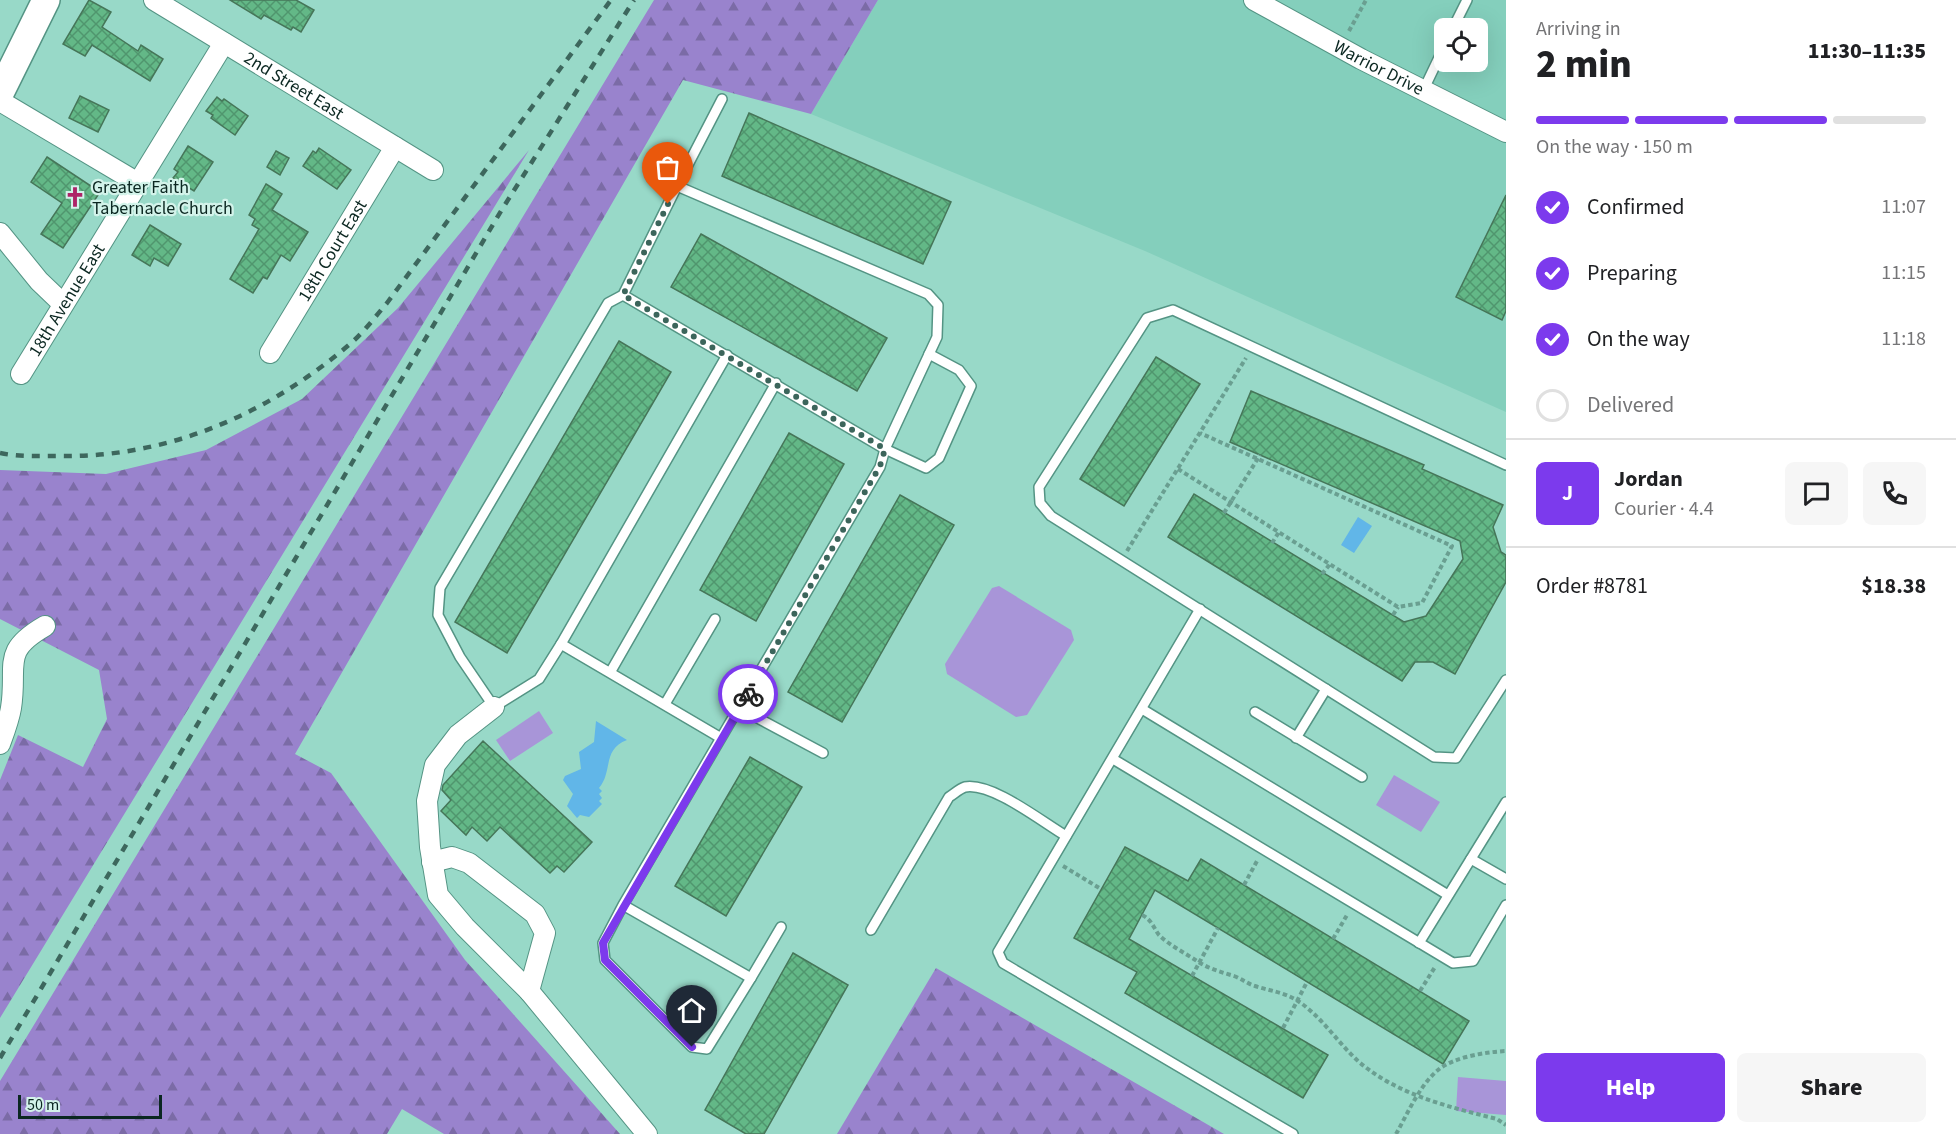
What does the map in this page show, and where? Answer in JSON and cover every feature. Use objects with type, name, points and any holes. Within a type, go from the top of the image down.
[{"type":"main road","points":[[0,93],[46,0]]},
{"type":"street","name":"2nd Street East","points":[[154,0],[433,170]]},
{"type":"street","name":"Warrior Drive","points":[[1254,0],[1423,91],[1506,132]]},
{"type":"street","name":"18th Avenue East","points":[[21,374],[224,42]]},
{"type":"street","points":[[0,101],[138,183]]},
{"type":"street","name":"18th Court East","points":[[270,353],[395,147]]},
{"type":"street","points":[[0,233],[39,281],[63,304]]},
{"type":"street","points":[[0,744],[11,708],[14,651],[23,638],[45,626]]},
{"type":"street","points":[[494,707],[458,735],[435,765],[427,801],[432,862],[438,895],[465,927],[529,991],[647,1134]]},
{"type":"street","points":[[432,862],[452,857],[469,863],[535,914],[545,933],[529,991]]},
{"type":"lane","points":[[1458,18],[1467,0]]},
{"type":"lane","points":[[1423,91],[1434,68]]},
{"type":"lane","points":[[722,99],[623,295],[608,303],[440,588],[438,615],[460,657],[494,707],[538,679],[561,644],[727,355]]},
{"type":"lane","points":[[677,186],[928,294],[938,304],[938,337],[885,449],[880,466],[623,905],[603,943],[605,960],[692,1047],[707,1049],[781,927]]},
{"type":"lane","points":[[623,295],[885,449],[926,468],[939,458],[971,386],[959,370],[929,354]]},
{"type":"lane","points":[[1506,465],[1173,310],[1147,318],[1039,487],[1040,503],[1051,516],[1434,757],[1455,758],[1506,680]]},
{"type":"lane","points":[[610,671],[776,383]]},
{"type":"lane","points":[[1200,609],[999,952],[1003,963],[1293,1134]]},
{"type":"lane","points":[[665,704],[716,619]]},
{"type":"lane","points":[[561,644],[721,738]]},
{"type":"lane","points":[[1296,738],[1326,689]]},
{"type":"lane","points":[[739,708],[824,753]]},
{"type":"lane","points":[[1142,709],[1448,895]]},
{"type":"lane","points":[[1255,712],[1362,777]]},
{"type":"lane","points":[[1113,759],[1453,963],[1473,961],[1506,905]]},
{"type":"lane","points":[[871,930],[949,797],[962,788],[976,787],[993,792],[1066,836]]},
{"type":"lane","points":[[1419,943],[1506,802]]},
{"type":"lane","points":[[1471,859],[1506,879]]},
{"type":"lane","points":[[623,905],[751,978]]},
{"type":"path","points":[[1340,47],[1366,0]]},
{"type":"path","points":[[1122,560],[1253,348]]},
{"type":"path","points":[[1178,468],[1398,607],[1422,603],[1452,546],[1316,481],[1200,433]]},
{"type":"path","points":[[1224,513],[1259,456]]},
{"type":"path","points":[[1368,506],[1371,501]]},
{"type":"path","points":[[1272,543],[1279,532]]},
{"type":"path","points":[[1322,574],[1330,564]]},
{"type":"path","points":[[1393,615],[1398,607]]},
{"type":"path","points":[[1244,885],[1263,849]]},
{"type":"path","points":[[1052,860],[1101,889]]},
{"type":"path","points":[[1332,939],[1353,904]]},
{"type":"path","points":[[1142,915],[1154,924],[1158,934],[1199,963],[1219,973],[1236,976],[1254,986],[1280,992],[1297,1000],[1316,1015],[1361,1063],[1393,1084],[1430,1102],[1497,1119],[1506,1125]]},
{"type":"path","points":[[1192,976],[1218,928]]},
{"type":"path","points":[[1420,991],[1441,956]]},
{"type":"path","points":[[1283,1028],[1307,982]]},
{"type":"path","points":[[1396,1134],[1419,1095],[1438,1069],[1461,1059],[1506,1051]]},
{"type":"shaded area","points":[[878,0],[1506,0],[1506,412],[1145,251],[811,114]]},
{"type":"shaded area","points":[[999,586],[1071,630],[1074,640],[1027,715],[1016,717],[947,674],[945,664],[992,588]]},
{"type":"shaded area","points":[[539,711],[553,733],[510,761],[496,740]]},
{"type":"shaded area","points":[[1394,775],[1440,802],[1421,832],[1376,805]]},
{"type":"shaded area","points":[[1458,1077],[1506,1081],[1506,1115],[1456,1111]]},
{"type":"green space","points":[[654,0],[878,0],[811,114],[683,80],[295,754],[331,773],[465,960],[620,1134],[444,1134],[402,1109],[387,1134],[0,1134],[0,1081]]},
{"type":"green space","points":[[529,150],[0,1018],[0,780],[18,735],[83,767],[107,719],[99,670],[0,619],[0,470],[106,474],[206,450],[302,399],[398,308]]},
{"type":"green space","points":[[936,968],[1224,1134],[837,1134]]},
{"type":"water","points":[[1358,517],[1372,526],[1354,553],[1341,545]]},
{"type":"water","points":[[596,721],[627,740],[619,744],[611,755],[606,775],[599,788],[602,791],[599,794],[602,798],[599,801],[602,804],[589,817],[580,815],[577,818],[567,806],[573,794],[563,780],[565,776],[581,769],[579,752],[594,742]]},
{"type":"building","points":[[89,0],[111,12],[102,27],[138,51],[141,45],[163,59],[150,81],[92,45],[85,56],[63,44]]},
{"type":"building","points":[[230,0],[296,0],[314,10],[301,32],[293,27],[291,30],[264,15],[261,19]]},
{"type":"building","points":[[80,96],[109,110],[98,132],[69,118]]},
{"type":"building","points":[[217,97],[222,101],[224,99],[248,116],[235,135],[211,118],[213,115],[206,111]]},
{"type":"building","points":[[749,113],[951,202],[923,264],[722,176]]},
{"type":"building","points":[[188,146],[213,162],[194,191],[173,178],[178,172],[174,169]]},
{"type":"building","points":[[319,148],[351,170],[337,189],[303,166],[313,151],[316,153]]},
{"type":"building","points":[[276,151],[289,158],[280,175],[267,167]]},
{"type":"building","name":"Greater Faith Tabernacle Church","points":[[47,157],[100,192],[63,248],[41,234],[62,203],[31,182]]},
{"type":"building","points":[[266,184],[282,194],[272,210],[308,232],[290,261],[281,255],[267,279],[263,277],[253,293],[230,279],[259,229],[252,225],[255,219],[249,215]]},
{"type":"building","points":[[1506,195],[1506,311],[1502,320],[1456,297]]},
{"type":"building","points":[[150,225],[181,244],[168,266],[154,258],[150,266],[132,255]]},
{"type":"building","points":[[701,234],[887,338],[857,391],[671,287]]},
{"type":"building","points":[[619,341],[671,372],[507,653],[455,622]]},
{"type":"building","points":[[1156,357],[1200,384],[1124,506],[1080,479]]},
{"type":"building","points":[[1251,391],[1424,465],[1422,469],[1503,505],[1493,527],[1501,552],[1506,555],[1506,582],[1455,674],[1433,662],[1415,662],[1402,681],[1168,537],[1194,494],[1404,622],[1426,616],[1463,559],[1460,541],[1230,442]]},
{"type":"building","points":[[789,433],[844,464],[756,621],[700,590]]},
{"type":"building","points":[[900,495],[954,525],[842,722],[788,692]]},
{"type":"building","points":[[483,741],[592,842],[564,872],[557,866],[550,873],[500,827],[487,841],[472,827],[466,835],[441,811],[451,800],[442,790],[443,785]]},
{"type":"building","points":[[750,757],[802,787],[726,916],[675,886]]},
{"type":"building","points":[[1125,847],[1188,881],[1201,859],[1469,1021],[1443,1064],[1155,890],[1129,939],[1328,1055],[1303,1098],[1125,993],[1137,972],[1074,938]]},
{"type":"building","points":[[793,953],[848,985],[764,1134],[746,1134],[705,1110]]},
{"type":"railway","points":[[0,453],[29,456],[99,455],[177,440],[251,411],[318,369],[355,339],[387,303],[611,0]]},
{"type":"railway","points":[[0,1058],[501,211],[634,0]]},
{"type":"way so far","points":[[668,204],[623,295],[885,449],[880,466],[748,694]]},
{"type":"place","name":"Greater Faith Tabernacle Church","points":[[75,197]]},
{"type":"route","points":[[692,1047],[605,960],[603,943],[623,905],[748,694]]}]
